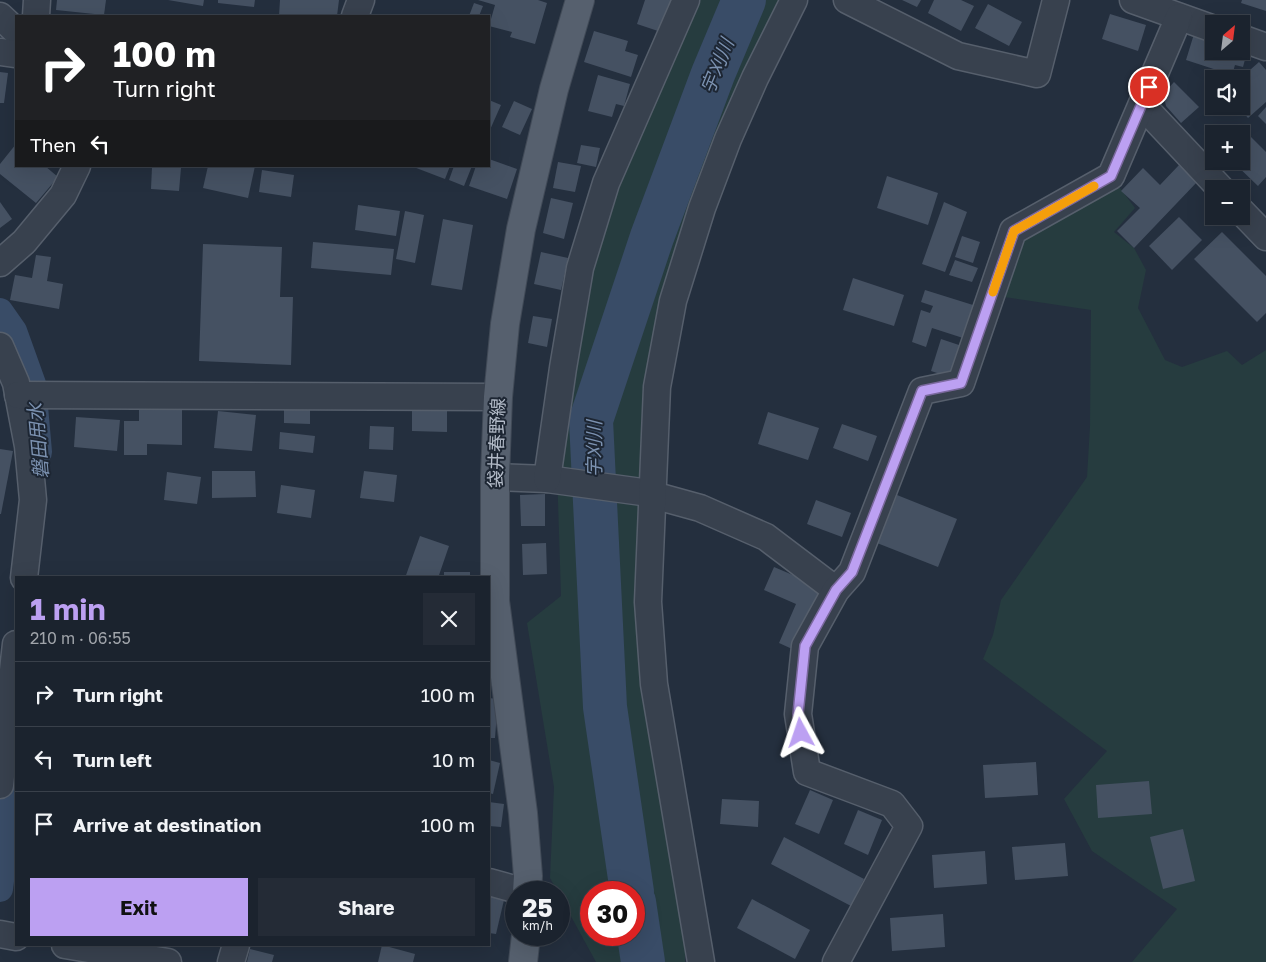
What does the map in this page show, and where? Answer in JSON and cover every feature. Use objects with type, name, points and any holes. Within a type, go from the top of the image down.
[{"type":"main road","name":"袋井春野線","points":[[527,881],[523,813],[495,601],[495,476],[498,397],[505,324],[521,228],[554,89],[580,0]]},
{"type":"main road","points":[[523,962],[525,946]]},
{"type":"street","points":[[36,15],[38,0]]},
{"type":"street","points":[[355,15],[361,0]]},
{"type":"street","points":[[547,479],[580,268],[606,183],[686,0]]},
{"type":"street","points":[[700,962],[654,684],[648,602],[647,493],[657,387],[675,296],[702,208],[728,139],[755,78],[794,0]]},
{"type":"street","points":[[847,0],[958,56],[1036,74],[1056,0]]},
{"type":"street","points":[[1133,0],[1205,26]]},
{"type":"street","points":[[0,16],[15,30]]},
{"type":"street","points":[[836,962],[910,826],[892,804],[806,772],[798,714],[805,646],[836,590],[852,572],[922,391],[961,383],[1014,231],[1111,176],[1179,17]]},
{"type":"street","points":[[1250,41],[1266,47]]},
{"type":"street","points":[[0,52],[15,54]]},
{"type":"street","points":[[1142,105],[1213,180]]},
{"type":"street","points":[[0,263],[24,242],[63,195],[77,167]]},
{"type":"street","points":[[1250,220],[1266,237]]},
{"type":"street","points":[[0,346],[16,383],[28,446],[33,500],[24,576]]},
{"type":"street","points":[[18,395],[498,397]]},
{"type":"street","points":[[495,476],[547,479],[647,493],[700,508],[766,537],[836,590]]},
{"type":"street","points":[[0,785],[15,653]]},
{"type":"street","points":[[490,882],[505,886]]},
{"type":"street","points":[[0,934],[15,937]]},
{"type":"street","points":[[71,946],[168,962]]},
{"type":"street","points":[[231,962],[236,946]]},
{"type":"green space","points":[[699,0],[784,0],[646,414],[685,933],[685,962],[596,962],[587,946],[645,946],[645,881],[580,881],[580,933],[570,915],[570,881],[552,881],[550,878],[554,787],[527,623],[561,596],[557,470],[601,200]]},
{"type":"green space","points":[[1111,176],[1135,208],[1114,232],[1134,248],[1146,270],[1138,308],[1165,360],[1182,367],[1227,351],[1242,365],[1266,350],[1266,962],[1132,962],[1177,909],[1092,851],[1064,799],[1107,751],[983,659],[993,635],[1001,600],[1087,477],[1090,426],[1091,310],[1004,297],[1020,227]]},
{"type":"building","points":[[57,0],[106,0],[104,15],[56,10]]},
{"type":"building","points":[[168,0],[204,0],[203,6]]},
{"type":"building","points":[[218,0],[255,0],[254,7],[218,3]]},
{"type":"building","points":[[280,0],[339,0],[337,15],[279,15]]},
{"type":"building","points":[[478,0],[538,0],[547,3],[535,44],[510,37],[512,32],[490,26],[495,5]]},
{"type":"building","points":[[645,0],[672,0],[661,32],[637,24]]},
{"type":"building","points":[[902,0],[921,0],[917,7]]},
{"type":"building","points":[[934,0],[961,0],[974,6],[961,31],[928,13]]},
{"type":"building","points":[[1242,0],[1266,0],[1266,11],[1241,3]]},
{"type":"building","points":[[474,3],[483,6],[479,15],[469,15]]},
{"type":"building","points":[[988,4],[1022,22],[1009,46],[975,28]]},
{"type":"building","points":[[1110,14],[1146,25],[1138,51],[1102,39]]},
{"type":"building","points":[[594,31],[628,41],[625,51],[638,55],[631,77],[584,62]]},
{"type":"building","points":[[1194,34],[1205,38],[1205,60],[1245,60],[1243,67],[1235,65],[1234,70],[1217,70],[1186,60]]},
{"type":"building","points":[[1259,62],[1266,70],[1266,102],[1248,118],[1246,115],[1250,115],[1250,70]]},
{"type":"building","points":[[0,72],[8,73],[4,103],[0,103]]},
{"type":"building","points":[[598,75],[630,84],[624,106],[616,104],[612,117],[588,111]]},
{"type":"building","points":[[1174,82],[1199,107],[1181,123],[1166,106],[1163,94]]},
{"type":"building","points":[[490,100],[501,105],[490,130]]},
{"type":"building","points":[[514,101],[532,109],[520,135],[502,127]]},
{"type":"building","points":[[1266,107],[1266,124],[1258,116]]},
{"type":"building","points":[[1250,136],[1266,152],[1266,177],[1258,186],[1241,170],[1250,170]]},
{"type":"building","points":[[15,145],[15,167],[46,167],[58,177],[36,203],[0,174],[0,164]]},
{"type":"building","points":[[581,145],[600,148],[596,167],[577,163]]},
{"type":"building","points":[[490,159],[517,169],[507,199],[469,186],[476,167],[490,167]]},
{"type":"building","points":[[558,162],[581,166],[575,192],[553,188]]},
{"type":"building","points":[[1179,165],[1197,182],[1134,248],[1117,231],[1140,208],[1121,191],[1143,168],[1160,185]]},
{"type":"building","points":[[152,167],[181,168],[179,191],[151,189]]},
{"type":"building","points":[[208,167],[255,167],[248,198],[203,188]]},
{"type":"building","points":[[414,167],[450,167],[445,179]]},
{"type":"building","points":[[454,167],[472,167],[464,186],[449,180]]},
{"type":"building","points":[[262,170],[294,175],[291,197],[259,192]]},
{"type":"building","points":[[887,176],[938,193],[928,225],[877,208]]},
{"type":"building","points":[[551,198],[573,203],[564,239],[543,233]]},
{"type":"building","points":[[0,202],[12,219],[0,228]]},
{"type":"building","points":[[944,202],[967,212],[945,272],[922,264]]},
{"type":"building","points":[[358,205],[400,211],[396,236],[355,230]]},
{"type":"building","points":[[405,211],[424,215],[415,263],[396,259]]},
{"type":"building","points":[[1179,217],[1202,240],[1172,270],[1149,246]]},
{"type":"building","points":[[443,219],[473,225],[462,290],[431,285]]},
{"type":"building","points":[[1222,232],[1266,276],[1266,313],[1257,322],[1194,259]]},
{"type":"building","points":[[962,236],[980,242],[973,263],[955,257]]},
{"type":"building","points":[[313,242],[394,249],[391,275],[311,268]]},
{"type":"building","points":[[203,244],[282,247],[280,297],[293,297],[291,365],[199,361]]},
{"type":"building","points":[[541,252],[568,258],[561,290],[534,284]]},
{"type":"building","points":[[36,255],[51,257],[47,281],[63,284],[59,309],[10,300],[15,275],[32,278]]},
{"type":"building","points":[[955,260],[978,268],[972,282],[949,275]]},
{"type":"building","points":[[853,278],[904,295],[894,326],[843,310]]},
{"type":"building","points":[[925,290],[973,305],[963,338],[932,328],[926,347],[912,342],[921,310],[930,313],[933,306],[921,302]]},
{"type":"building","points":[[533,316],[552,319],[547,347],[528,343]]},
{"type":"building","points":[[941,339],[962,346],[952,378],[931,371]]},
{"type":"building","points":[[284,406],[310,408],[310,424],[284,423]]},
{"type":"building","points":[[139,410],[182,410],[182,445],[147,444],[147,455],[124,455],[124,421],[139,421]]},
{"type":"building","points":[[412,410],[447,410],[447,432],[412,431]]},
{"type":"building","points":[[218,411],[256,415],[252,451],[214,448]]},
{"type":"building","points":[[768,412],[819,428],[808,460],[758,444]]},
{"type":"building","points":[[76,417],[120,420],[117,451],[74,447]]},
{"type":"building","points":[[842,424],[877,436],[868,461],[833,448]]},
{"type":"building","points":[[370,426],[394,427],[393,450],[369,449]]},
{"type":"building","points":[[280,432],[315,436],[313,453],[279,449]]},
{"type":"building","points":[[0,449],[13,451],[1,514],[0,514]]},
{"type":"building","points":[[212,471],[255,471],[256,497],[212,498]]},
{"type":"building","points":[[364,471],[397,475],[394,502],[360,498]]},
{"type":"building","points":[[167,472],[201,477],[197,504],[164,500]]},
{"type":"building","points":[[281,485],[315,490],[311,518],[277,513]]},
{"type":"building","points":[[545,494],[545,526],[521,526],[520,495]]},
{"type":"building","points":[[897,495],[957,519],[938,567],[877,543]]},
{"type":"building","points":[[816,500],[851,513],[842,537],[807,524]]},
{"type":"building","points":[[420,536],[449,546],[439,576],[406,576]]},
{"type":"building","points":[[546,543],[547,574],[523,575],[522,544]]},
{"type":"building","points":[[774,567],[828,590],[801,653],[779,643],[796,604],[764,590]]},
{"type":"building","points":[[444,572],[470,572],[470,576],[444,576]]},
{"type":"building","points":[[490,698],[498,699],[495,738],[490,738]]},
{"type":"building","points":[[490,760],[500,763],[493,794],[490,793]]},
{"type":"building","points":[[1036,762],[1038,795],[985,798],[983,765]]},
{"type":"building","points":[[1149,781],[1152,814],[1098,818],[1096,785]]},
{"type":"building","points":[[810,790],[833,800],[819,834],[795,824]]},
{"type":"building","points":[[722,799],[759,801],[758,827],[720,824]]},
{"type":"building","points":[[490,802],[504,804],[501,827],[490,826]]},
{"type":"building","points":[[858,810],[882,820],[868,855],[844,844]]},
{"type":"building","points":[[1183,829],[1195,881],[1163,889],[1150,837]]},
{"type":"building","points":[[784,837],[864,879],[851,906],[771,864]]},
{"type":"building","points":[[1065,843],[1068,876],[1015,880],[1012,847]]},
{"type":"building","points":[[985,851],[987,884],[934,888],[932,855]]},
{"type":"building","points":[[490,896],[504,900],[496,934],[490,933]]},
{"type":"building","points":[[752,899],[810,930],[795,959],[737,928]]},
{"type":"building","points":[[943,914],[945,947],[892,951],[890,918]]},
{"type":"building","points":[[382,946],[415,954],[413,962],[378,962]]},
{"type":"building","points":[[250,949],[274,955],[272,962],[247,962]]},
{"type":"waterway","name":"宇刈川","points":[[630,881],[605,707],[591,420],[652,237],[713,74],[744,0]]},
{"type":"waterway","name":"磐田用水","points":[[0,311],[14,331],[33,384],[39,452]]},
{"type":"waterway","name":"磐田用水","points":[[0,889],[15,766]]},
{"type":"waterway","name":"宇刈川","points":[[641,946],[643,962]]},
{"type":"slow traffic","points":[[993,292],[1014,231],[1094,186]]},
{"type":"route","points":[[801,733],[798,714],[805,646],[836,590],[852,572],[922,391],[961,383],[1014,231],[1111,176],[1149,87]]}]
